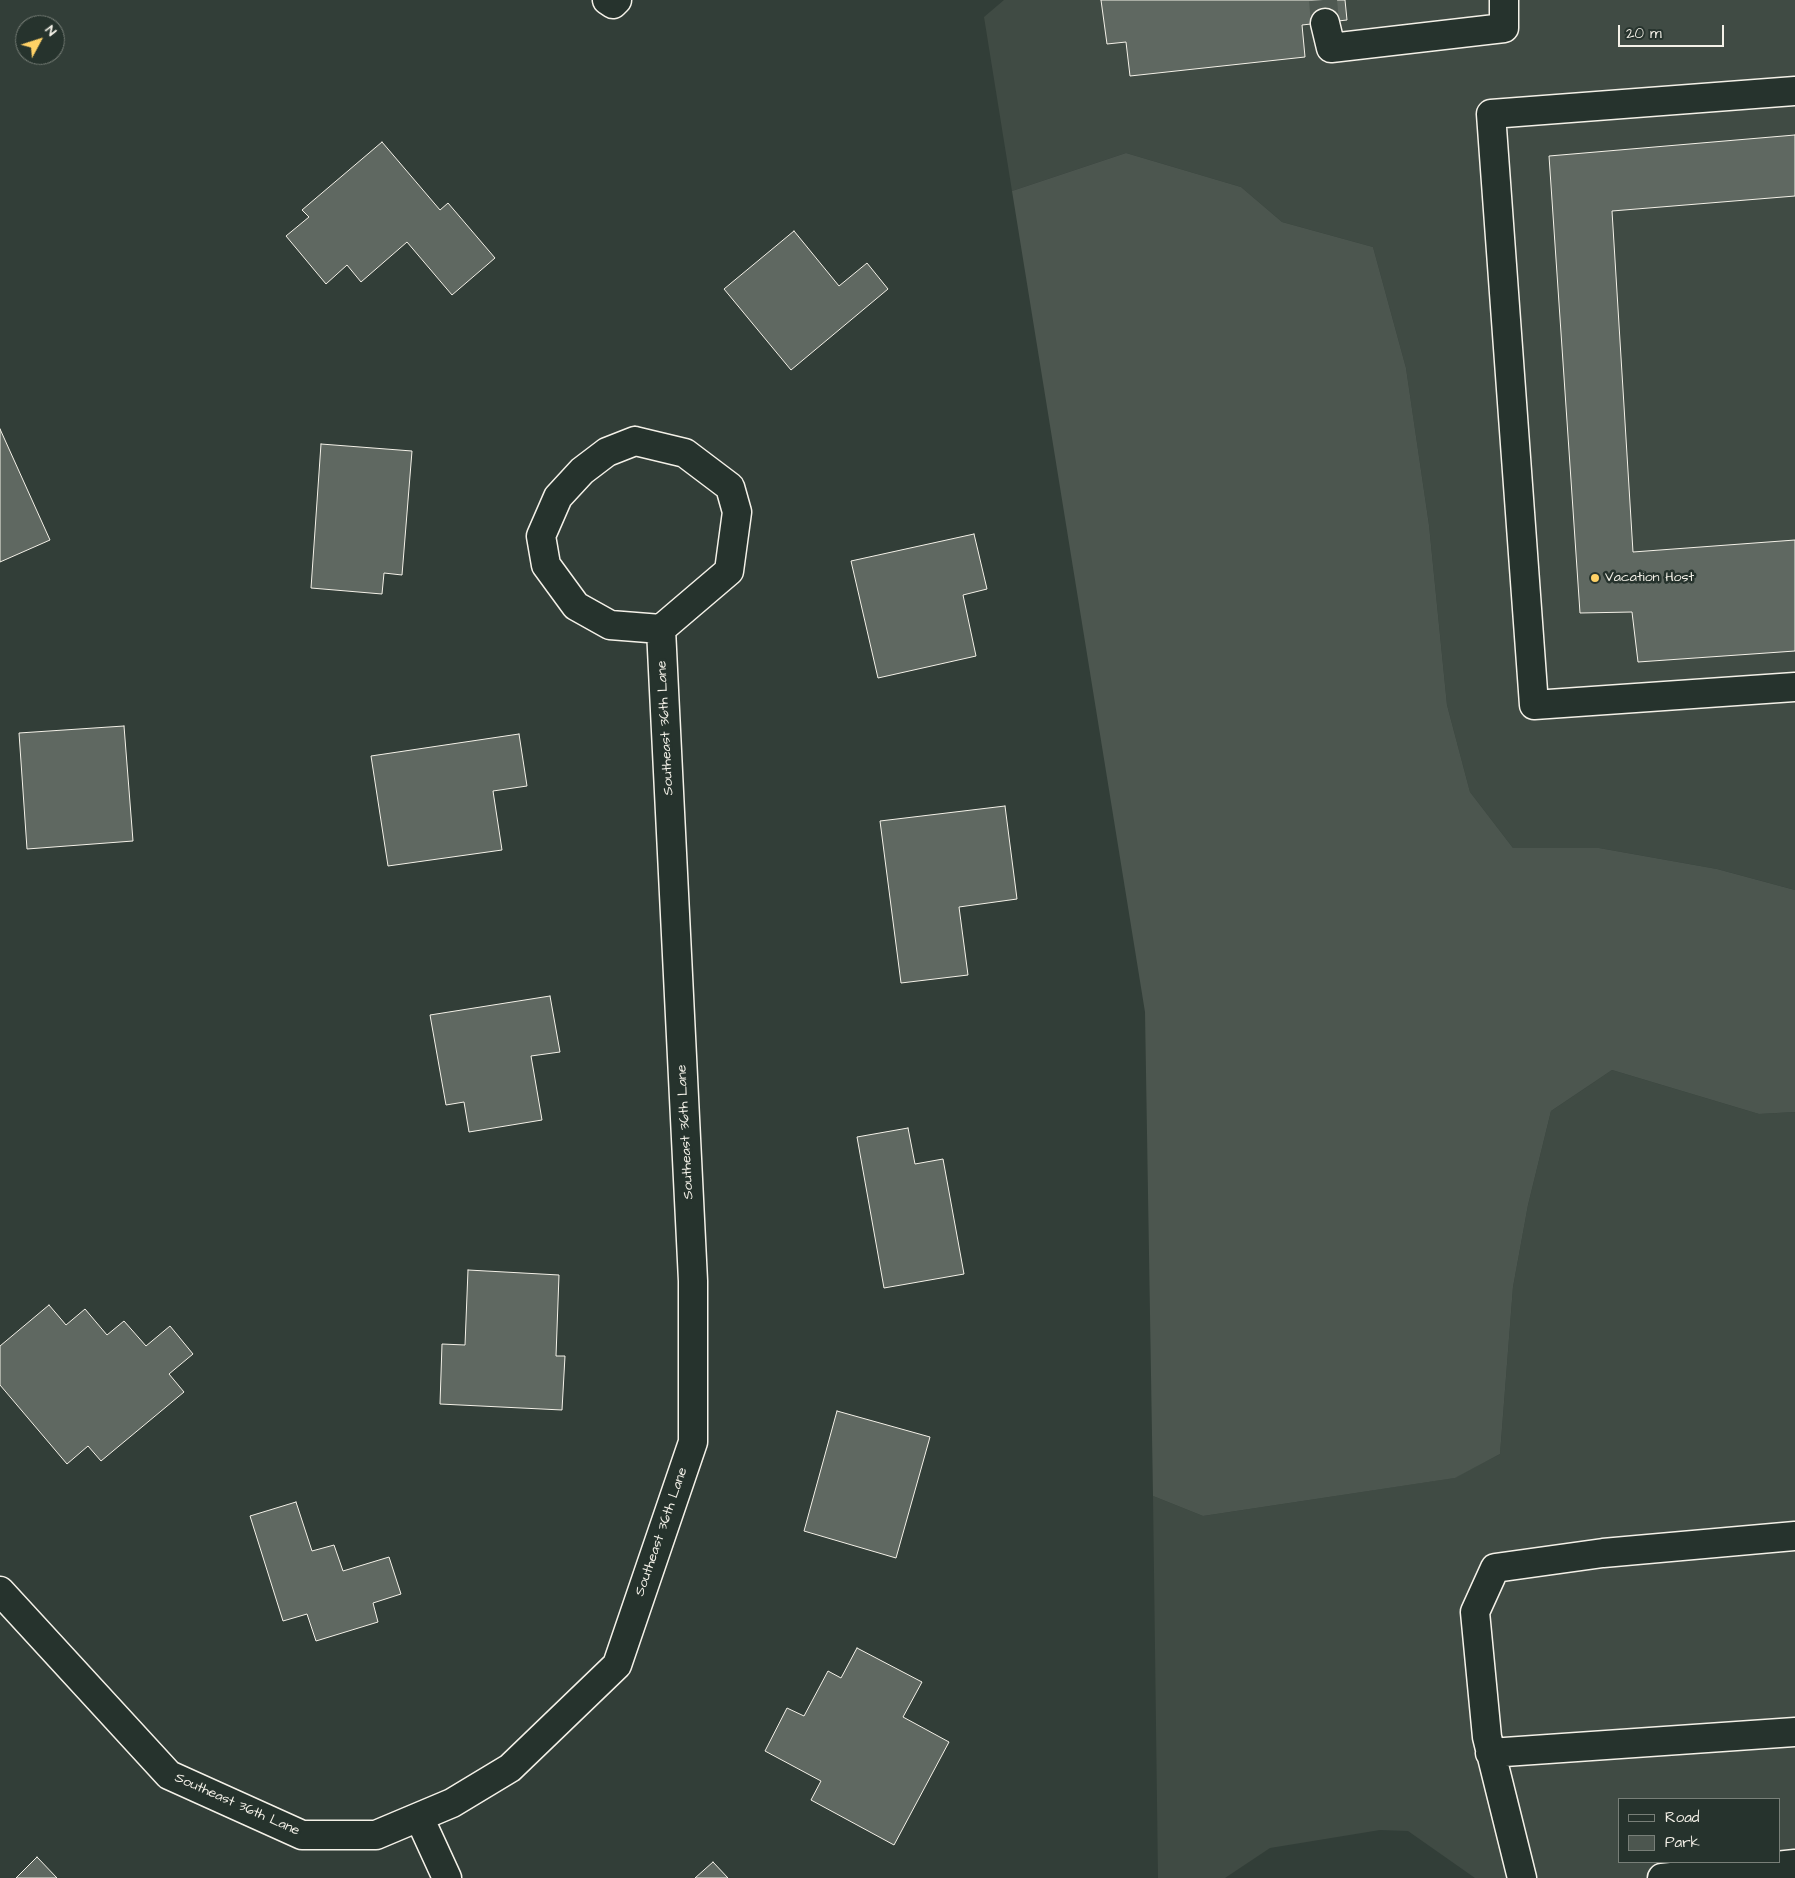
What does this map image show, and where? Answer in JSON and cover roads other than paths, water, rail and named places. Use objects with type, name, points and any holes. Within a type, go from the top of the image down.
[{"type":"street","points":[[1328,35],[1504,28],[1504,0]]},
{"type":"street","points":[[1795,91],[1491,114],[1534,705],[1795,688]]},
{"type":"street","points":[[635,442],[685,453],[730,487],[737,512],[729,571],[661,629],[610,625],[576,606],[546,566],[540,536],[558,497],[582,470],[607,452],[635,442]]},
{"type":"street","name":"Southeast 36th Lane","points":[[0,1591],[169,1776],[302,1835],[376,1835],[452,1803],[510,1768],[617,1665],[693,1442],[693,1281],[661,629]]},
{"type":"street","points":[[1522,1878],[1487,1737],[1475,1612],[1494,1568],[1603,1553],[1795,1536]]},
{"type":"street","points":[[1490,1753],[1795,1732]]},
{"type":"street","points":[[419,1817],[447,1878]]},
{"type":"street","points":[[1662,1878],[1795,1864]]},
{"type":"tunnel","points":[[1323,0],[1325,23]]},
{"type":"place","name":"Vacation Host","points":[[1595,578]]}]
